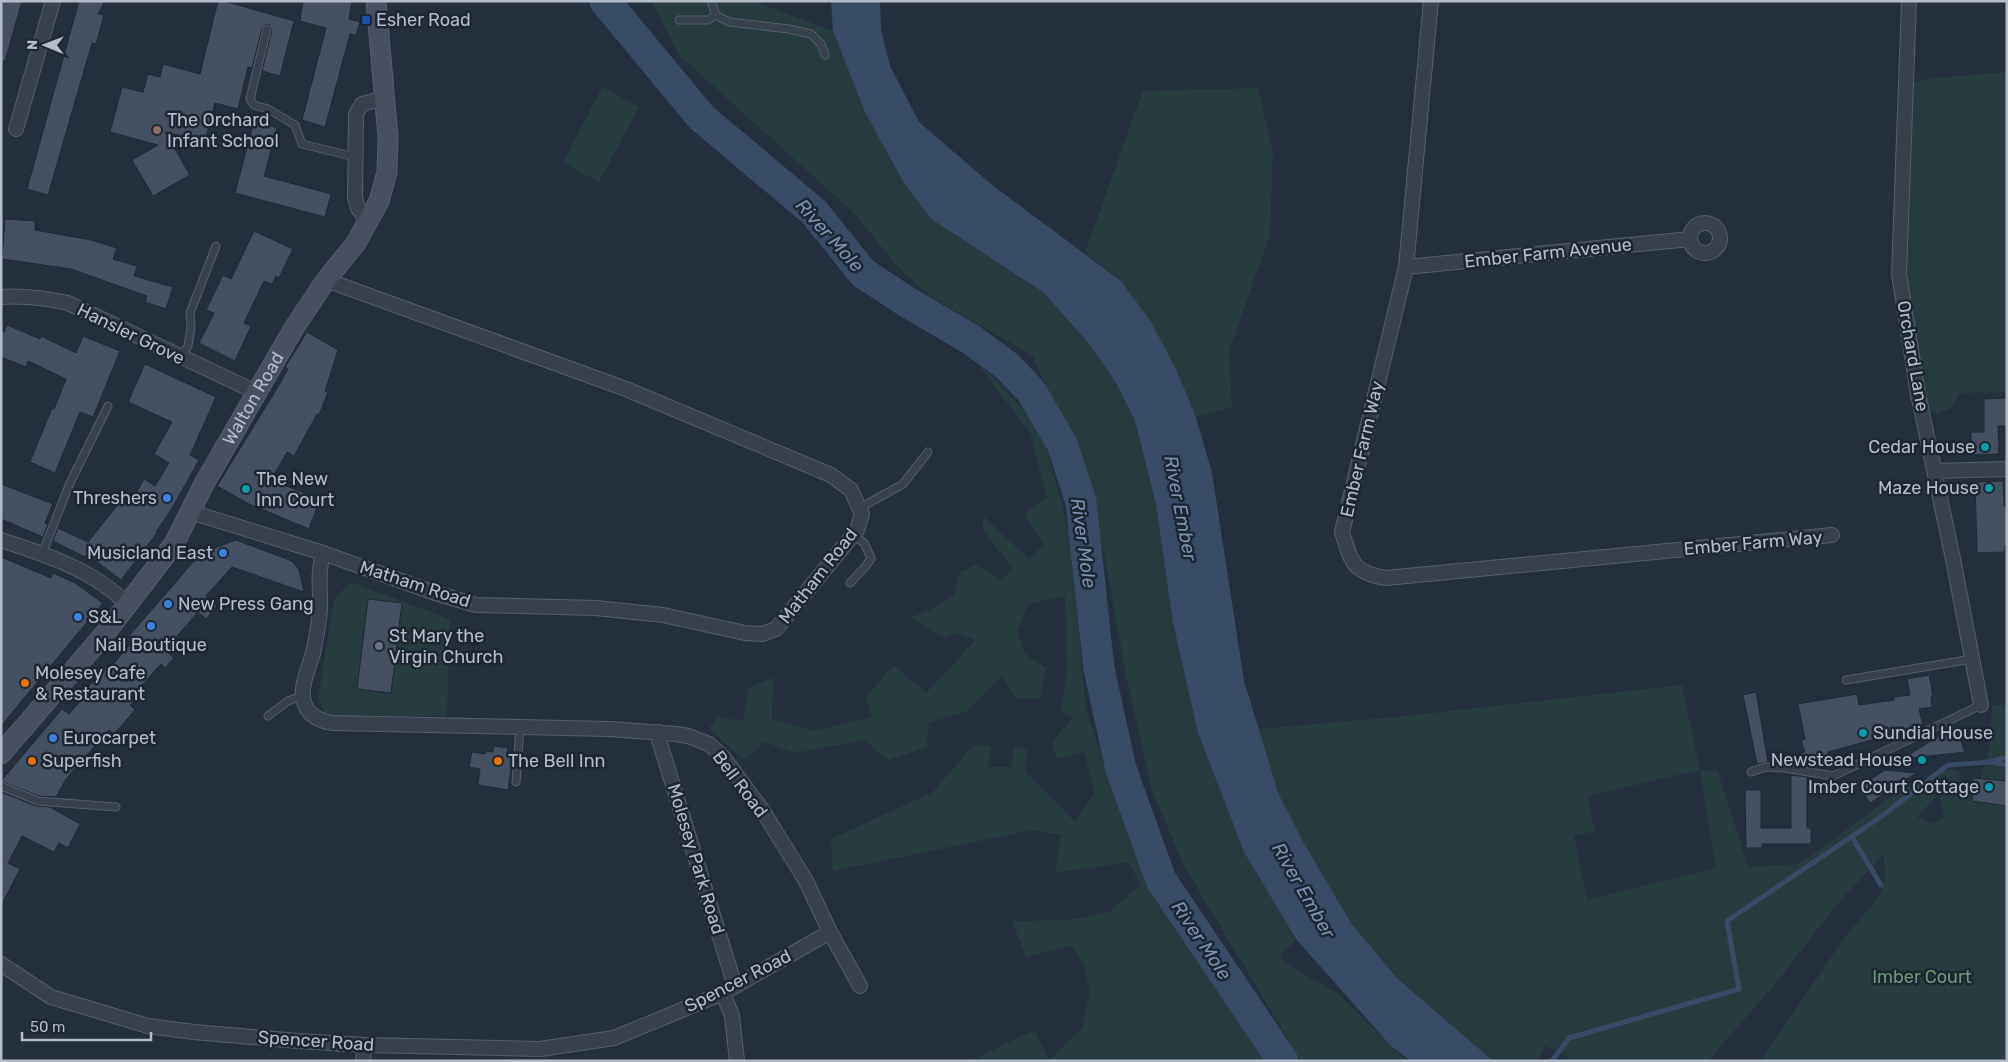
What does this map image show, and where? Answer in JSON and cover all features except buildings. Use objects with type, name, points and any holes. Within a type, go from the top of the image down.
[{"type":"main road","name":"Walton Road","points":[[1,754],[128,606],[174,544],[204,484],[294,328],[326,280],[356,243],[379,201],[387,172],[388,137],[376,1]]},
{"type":"street","points":[[16,129],[53,1]]},
{"type":"street","name":"Ember Farm Way","points":[[1431,1],[1406,267],[1342,532],[1351,562],[1369,576],[1386,578],[1832,535]]},
{"type":"street","name":"Orchard Lane","points":[[1909,1],[1899,274],[1918,394],[1981,705]]},
{"type":"street","points":[[368,222],[358,208],[355,198],[356,114],[362,104],[385,98]]},
{"type":"street","name":"Ember Farm Avenue","points":[[1406,267],[1690,239]]},
{"type":"street","name":"Matham Road","points":[[191,512],[323,553],[435,593],[476,605],[596,608],[654,614],[745,633],[762,634],[776,629],[857,530],[862,514],[860,508],[851,490],[831,475],[626,389],[326,280]]},
{"type":"street","name":"Hansler Grove","points":[[1,297],[43,298],[68,304],[256,392]]},
{"type":"street","points":[[1935,472],[2007,469]]},
{"type":"street","points":[[1,540],[42,554],[94,577],[117,594],[128,606]]},
{"type":"street","points":[[302,696],[313,652],[320,610],[318,569],[323,553]]},
{"type":"street","name":"Bell Road","points":[[302,696],[308,712],[318,720],[325,722],[659,732],[688,736],[699,740],[717,750],[761,808],[796,865],[860,986]]},
{"type":"street","name":"Molesey Park Road","points":[[659,732],[729,989],[737,1061]]},
{"type":"street","name":"Spencer Road","points":[[1,964],[50,997],[148,1026],[250,1037],[365,1045],[540,1049],[614,1038],[729,989],[830,932]]},
{"type":"street","points":[[363,1061],[365,1045]]},
{"type":"lane","points":[[711,1],[716,15],[729,22],[789,29],[811,34],[821,44],[825,55]]},
{"type":"lane","points":[[679,20],[708,20],[716,15]]},
{"type":"lane","points":[[267,29],[250,98],[254,105],[268,110],[295,125],[302,144],[355,157]]},
{"type":"lane","points":[[180,358],[188,346],[191,327],[190,313],[216,246]]},
{"type":"lane","points":[[42,554],[70,483],[108,406]]},
{"type":"lane","points":[[860,508],[903,484],[928,452]]},
{"type":"lane","points":[[850,583],[871,558],[864,543],[853,535]]},
{"type":"lane","points":[[1846,680],[1972,659]]},
{"type":"lane","points":[[268,716],[288,701],[302,696]]},
{"type":"lane","points":[[1751,772],[1765,768],[1785,768],[1833,776],[1981,705]]},
{"type":"lane","points":[[516,782],[520,727]]},
{"type":"lane","points":[[1,786],[38,801],[116,808]]},
{"type":"green space","points":[[651,1],[753,1],[833,31],[865,112],[931,219],[1043,292],[1090,345],[1115,380],[1135,421],[1156,504],[1173,623],[1198,733],[1244,852],[1296,939],[1280,957],[1284,962],[1338,994],[1407,1061],[1301,1061],[1183,864],[1152,790],[1126,676],[1105,556],[1071,444],[1033,356],[933,298],[898,267],[853,212],[680,56]]},
{"type":"green space","points":[[2007,72],[2007,392],[1959,393],[1951,408],[1934,414],[1925,410],[1897,241],[1906,84],[1936,78]]},
{"type":"green space","points":[[602,87],[639,107],[599,182],[563,163]]},
{"type":"green space","points":[[1258,88],[1273,153],[1270,235],[1229,351],[1232,407],[1196,417],[1176,369],[1121,281],[1085,252],[1143,91]]},
{"type":"green space","points":[[972,357],[1041,427],[1071,538],[1086,711],[1143,871],[1268,1061],[971,1061],[1034,1030],[1049,1060],[1082,1029],[1090,992],[1084,965],[1071,946],[1026,957],[1012,921],[1068,920],[1109,912],[1141,885],[1128,862],[1055,873],[1061,835],[1033,830],[833,871],[831,839],[933,792],[973,745],[991,747],[988,767],[1012,767],[1013,747],[1027,750],[1025,771],[1075,822],[1095,793],[1084,752],[1057,759],[1052,742],[1073,718],[1061,711],[1067,668],[1065,596],[1028,604],[1017,631],[1025,654],[1046,668],[1040,699],[1017,699],[1002,676],[967,711],[928,723],[927,747],[889,760],[864,740],[796,753],[764,742],[744,760],[709,728],[718,717],[743,721],[749,688],[773,677],[772,719],[813,731],[872,717],[866,696],[894,666],[926,693],[976,640],[958,633],[945,638],[911,617],[929,611],[954,595],[959,573],[976,565],[1002,580],[1013,568],[983,531],[983,516],[1029,559],[1044,545],[1024,514],[1047,497],[1030,432]]},
{"type":"green space","points":[[350,582],[450,619],[447,716],[327,716],[318,699],[334,600]]},
{"type":"green space","name":"Imber Court","points":[[1682,685],[1700,770],[1718,772],[1748,867],[1799,864],[1900,791],[1950,769],[1959,771],[1964,798],[1979,782],[1990,747],[1992,705],[2007,705],[2007,1061],[1761,1061],[1844,938],[1879,897],[1885,878],[1884,853],[1834,908],[1780,978],[1708,1061],[1570,1061],[1571,1059],[1545,1046],[1537,1061],[1493,1061],[1397,978],[1351,923],[1304,843],[1279,795],[1258,729],[1396,717]],"holes":[[[1700,770],[1716,868],[1587,900],[1574,836],[1595,831],[1587,796]],[[1939,793],[1944,817],[1933,824],[1917,817]]]},
{"type":"water","name":"River Ember","points":[[831,1],[880,1],[881,30],[890,66],[919,122],[991,184],[1121,281],[1151,322],[1176,369],[1196,417],[1212,473],[1244,681],[1279,795],[1304,843],[1351,923],[1397,978],[1493,1061],[1411,1061],[1391,1046],[1296,939],[1244,852],[1198,733],[1173,623],[1156,504],[1135,421],[1115,381],[1090,345],[1043,292],[931,219],[903,181],[865,112],[833,31]]},
{"type":"waterway","name":"River Mole","points":[[605,1],[702,118],[814,212],[863,273],[907,302],[972,340],[1007,366],[1031,391],[1062,444],[1081,502],[1099,669],[1121,769],[1161,880],[1283,1061]]},
{"type":"waterway","points":[[1552,1061],[1569,1038],[1739,989],[1727,921],[1882,816],[1948,765],[1990,762],[2007,757]]},
{"type":"waterway","points":[[1993,762],[2007,765]]},
{"type":"waterway","points":[[1852,837],[1881,885]]},
{"type":"place","name":"Esher Road","points":[[366,20]]},
{"type":"place","name":"The Orchard Infant School","points":[[157,130]]},
{"type":"place","name":"Cedar House","points":[[1985,447]]},
{"type":"place","name":"Maze House","points":[[1989,488]]},
{"type":"place","name":"The New Inn Court","points":[[246,489]]},
{"type":"place","name":"Threshers","points":[[167,498]]},
{"type":"place","name":"Musicland East","points":[[223,553]]},
{"type":"place","name":"New Press Gang","points":[[168,604]]},
{"type":"place","name":"S&L","points":[[78,617]]},
{"type":"place","name":"Nail Boutique","points":[[151,626]]},
{"type":"place","name":"St Mary the Virgin Church","points":[[379,646]]},
{"type":"place","name":"Molesey Cafe & Restaurant","points":[[25,683]]},
{"type":"place","name":"Sundial House","points":[[1863,733]]},
{"type":"place","name":"Eurocarpet","points":[[53,738]]},
{"type":"place","name":"Newstead House","points":[[1922,760]]},
{"type":"place","name":"Superfish","points":[[32,761]]},
{"type":"place","name":"The Bell Inn","points":[[498,761]]},
{"type":"place","name":"Imber Court Cottage","points":[[1989,787]]}]
